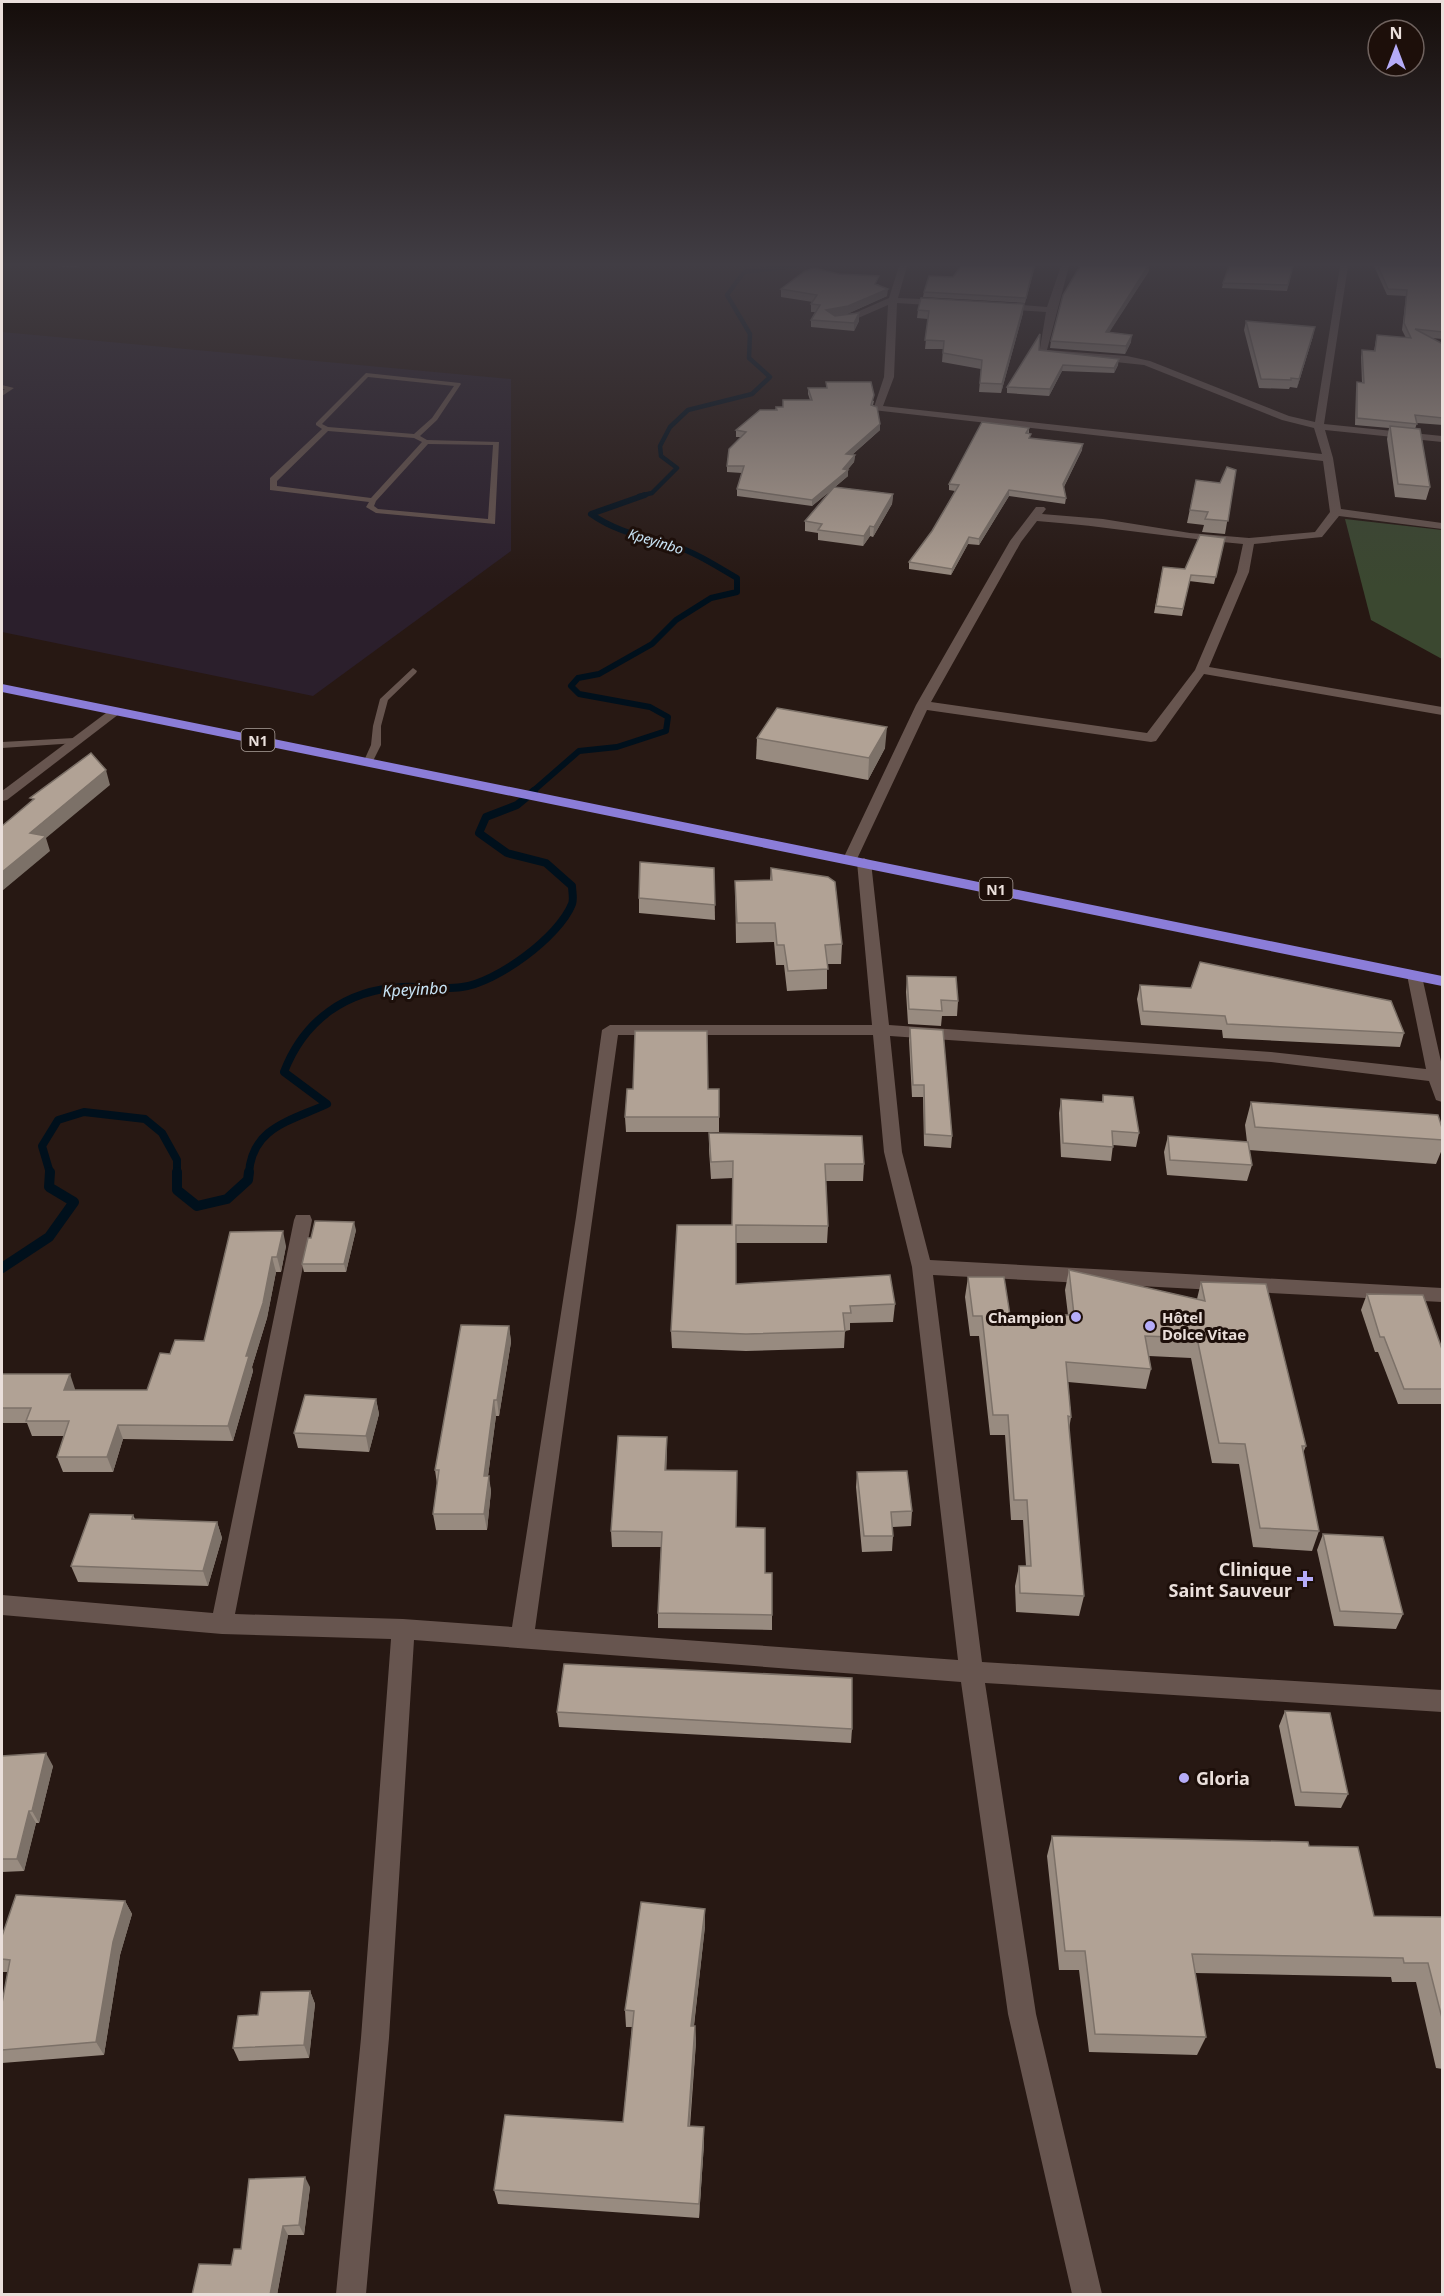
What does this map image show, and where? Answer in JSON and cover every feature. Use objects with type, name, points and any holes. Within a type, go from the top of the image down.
[{"type":"highway","name":"N1","points":[[2,688],[1443,981]]},
{"type":"street","points":[[889,373],[877,408],[1328,458]]},
{"type":"street","points":[[1173,373],[1286,418],[1319,426],[1443,439]]},
{"type":"street","points":[[1087,2295],[1022,2014],[970,1672],[922,1267],[893,1152],[857,861],[923,705],[1036,513],[1190,536],[1249,541],[1318,535],[1336,512],[1328,458],[1319,426],[1327,373]]},
{"type":"street","points":[[1336,512],[1443,526]]},
{"type":"street","points":[[923,705],[1150,738],[1201,670],[1243,572],[1249,541]]},
{"type":"street","points":[[1201,670],[1443,711]]},
{"type":"street","points":[[2,797],[114,711]]},
{"type":"street","points":[[1415,975],[1436,1076],[1443,1096]]},
{"type":"street","points":[[522,1636],[592,1170],[610,1030],[878,1030],[1271,1057],[1436,1076]]},
{"type":"street","points":[[222,1624],[303,1220]]},
{"type":"street","points":[[922,1267],[1443,1295]]},
{"type":"street","points":[[2,1605],[222,1624],[403,1629],[522,1636],[970,1672],[1443,1701]]},
{"type":"street","points":[[351,2295],[375,2038],[403,1629]]},
{"type":"lane","points":[[416,436],[435,419],[458,384],[366,375],[318,424],[326,429],[416,436],[426,442],[497,443],[492,522],[376,511],[370,507],[373,500],[426,442]]},
{"type":"lane","points":[[2,387],[11,388],[2,394]]},
{"type":"lane","points":[[326,429],[273,480],[273,488],[373,500]]},
{"type":"lane","points":[[368,763],[376,745],[377,726],[384,699],[413,671]]},
{"type":"lane","points":[[2,745],[75,741]]},
{"type":"shaded area","points":[[2,373],[448,373],[511,379],[511,551],[313,696],[2,632]]},
{"type":"green space","points":[[1345,519],[1442,530],[1442,659],[1371,620]]},
{"type":"building","points":[[981,373],[1005,373],[1002,384],[980,383]]},
{"type":"building","points":[[1016,373],[1059,373],[1050,389],[1007,387]]},
{"type":"building","points":[[1259,373],[1301,373],[1299,379],[1261,379]]},
{"type":"building","points":[[1363,373],[1443,373],[1443,418],[1415,415],[1417,424],[1357,418],[1357,382],[1364,383]]},
{"type":"building","points":[[826,382],[871,382],[874,395],[871,405],[877,407],[880,424],[846,454],[855,455],[843,469],[848,470],[812,500],[737,489],[744,466],[727,466],[729,449],[746,432],[736,430],[760,410],[777,410],[776,407],[783,407],[783,400],[812,400],[808,388],[827,388]]},
{"type":"building","points":[[982,422],[1029,428],[1026,433],[1031,434],[1029,438],[1083,444],[1063,484],[1066,498],[1009,490],[979,539],[969,537],[952,569],[909,562],[932,531],[959,485],[949,484]]},
{"type":"building","points":[[1390,426],[1420,429],[1430,487],[1398,484]]},
{"type":"building","points":[[1227,467],[1236,470],[1228,521],[1205,519],[1208,512],[1190,510],[1196,480],[1220,483]]},
{"type":"building","points":[[834,487],[893,494],[874,527],[870,526],[864,536],[818,530],[822,524],[805,521]]},
{"type":"building","points":[[1200,535],[1225,538],[1216,577],[1191,575],[1183,609],[1156,606],[1163,567],[1185,569]]},
{"type":"building","points":[[777,708],[887,727],[869,758],[757,738]]},
{"type":"building","points":[[91,753],[106,770],[30,833],[46,836],[2,872],[2,826],[34,799],[30,798]]},
{"type":"building","points":[[640,862],[714,868],[715,905],[639,898]]},
{"type":"building","points":[[771,868],[828,877],[835,882],[842,944],[825,945],[828,969],[788,971],[784,945],[777,945],[775,923],[737,923],[735,881],[772,880]]},
{"type":"building","points":[[1200,962],[1391,1001],[1404,1033],[1227,1024],[1225,1016],[1143,1011],[1140,985],[1191,988]]},
{"type":"building","points":[[907,976],[956,977],[958,1001],[941,1000],[942,1011],[909,1009]]},
{"type":"building","points":[[910,1028],[943,1030],[952,1136],[925,1134],[924,1085],[913,1085]]},
{"type":"building","points":[[635,1031],[707,1031],[708,1089],[719,1089],[719,1117],[625,1117],[627,1089],[633,1089]]},
{"type":"building","points":[[1103,1095],[1133,1097],[1139,1133],[1112,1131],[1113,1147],[1063,1143],[1061,1099],[1103,1102]]},
{"type":"building","points":[[1251,1102],[1438,1115],[1443,1140],[1255,1127]]},
{"type":"building","points":[[709,1133],[862,1136],[864,1164],[825,1164],[828,1226],[736,1225],[736,1284],[890,1275],[895,1304],[850,1306],[851,1313],[843,1313],[845,1331],[746,1334],[671,1331],[677,1225],[732,1225],[733,1161],[711,1162]]},
{"type":"building","points":[[1168,1136],[1248,1142],[1252,1165],[1170,1160]]},
{"type":"building","points":[[315,1221],[354,1222],[344,1264],[302,1264]]},
{"type":"building","points":[[283,1231],[277,1257],[272,1257],[263,1303],[246,1356],[249,1356],[228,1426],[118,1425],[107,1457],[57,1457],[69,1421],[26,1421],[31,1408],[2,1408],[2,1374],[70,1374],[64,1390],[147,1390],[160,1353],[170,1354],[175,1340],[204,1341],[230,1232]]},
{"type":"building","points":[[1069,1270],[1205,1301],[1201,1282],[1266,1284],[1306,1446],[1302,1446],[1319,1531],[1260,1528],[1245,1444],[1219,1443],[1197,1338],[1145,1336],[1151,1369],[1066,1362],[1071,1417],[1068,1416],[1084,1596],[1020,1593],[1019,1566],[1031,1566],[1027,1500],[1014,1500],[1008,1415],[993,1415],[982,1316],[973,1316],[968,1277],[1004,1277],[1010,1315],[1074,1315]]},
{"type":"building","points":[[1367,1294],[1423,1295],[1443,1352],[1443,1389],[1404,1389],[1384,1337],[1380,1337]]},
{"type":"building","points":[[461,1325],[509,1326],[497,1400],[494,1400],[484,1476],[489,1476],[484,1514],[433,1514],[439,1470],[435,1470]]},
{"type":"building","points":[[305,1395],[376,1399],[366,1436],[294,1433]]},
{"type":"building","points":[[618,1436],[667,1437],[665,1470],[737,1471],[736,1527],[765,1528],[765,1573],[772,1573],[772,1615],[658,1613],[662,1532],[611,1531]]},
{"type":"building","points":[[907,1471],[912,1511],[891,1512],[893,1536],[864,1536],[857,1472]]},
{"type":"building","points":[[90,1514],[133,1515],[132,1519],[217,1522],[203,1571],[71,1566]]},
{"type":"building","points":[[1323,1534],[1383,1537],[1403,1614],[1340,1611]]},
{"type":"building","points":[[564,1664],[852,1678],[852,1729],[557,1712]]},
{"type":"building","points":[[1285,1711],[1330,1713],[1348,1794],[1301,1792]]},
{"type":"building","points":[[46,1753],[32,1811],[29,1811],[17,1859],[2,1859],[2,1756]]},
{"type":"building","points":[[1052,1836],[1308,1842],[1309,1846],[1358,1847],[1374,1916],[1443,1917],[1443,2022],[1428,1963],[1404,1963],[1403,1958],[1192,1954],[1206,2037],[1095,2034],[1085,1951],[1065,1951]]},
{"type":"building","points":[[16,1895],[125,1901],[113,1942],[96,2042],[2,2050],[2,2003],[10,1960],[2,1959],[2,1936]]},
{"type":"building","points":[[641,1902],[705,1909],[691,2026],[695,2026],[688,2126],[704,2127],[699,2204],[494,2190],[505,2115],[623,2122],[634,2011],[625,2010]]},
{"type":"building","points":[[310,1991],[304,2045],[233,2048],[238,2016],[258,2015],[261,1992]]},
{"type":"building","points":[[305,2177],[299,2225],[283,2226],[270,2295],[192,2295],[199,2264],[231,2265],[234,2249],[241,2249],[249,2179]]},
{"type":"waterway","name":"Kpeyinbo","points":[[639,496],[652,493],[677,468],[661,456],[660,446],[670,427],[688,410],[752,394],[770,377],[766,373]]},
{"type":"waterway","name":"Kpeyinbo","points":[[532,792],[579,751],[617,747],[666,731],[668,717],[650,707],[579,694],[571,686],[578,678],[599,674],[652,644],[676,620],[711,598],[737,592],[737,578],[704,559],[683,549],[624,531],[591,514],[645,495]]},
{"type":"waterway","name":"Kpeyinbo","points":[[249,1173],[257,1145],[266,1135],[287,1121],[327,1104],[284,1072],[303,1037],[315,1023],[345,1002],[382,989],[454,988],[476,984],[508,968],[525,956],[540,944],[565,917],[573,902],[572,886],[546,863],[507,853],[479,833],[486,817],[517,805],[534,791]]},
{"type":"waterway","name":"Kpeyinbo","points":[[50,1173],[42,1146],[58,1120],[84,1112],[145,1119],[162,1133],[177,1160],[177,1190],[197,1206],[227,1199],[248,1180],[249,1172]]},
{"type":"waterway","name":"Kpeyinbo","points":[[2,1268],[49,1237],[74,1202],[49,1187],[50,1173]]},
{"type":"place","name":"Champion","points":[[1076,1317]]},
{"type":"place","name":"Hôtel Dolce Vitae","points":[[1150,1326]]},
{"type":"place","name":"Clinique Saint Sauveur","points":[[1305,1579]]},
{"type":"place","name":"Gloria","points":[[1184,1778]]}]
